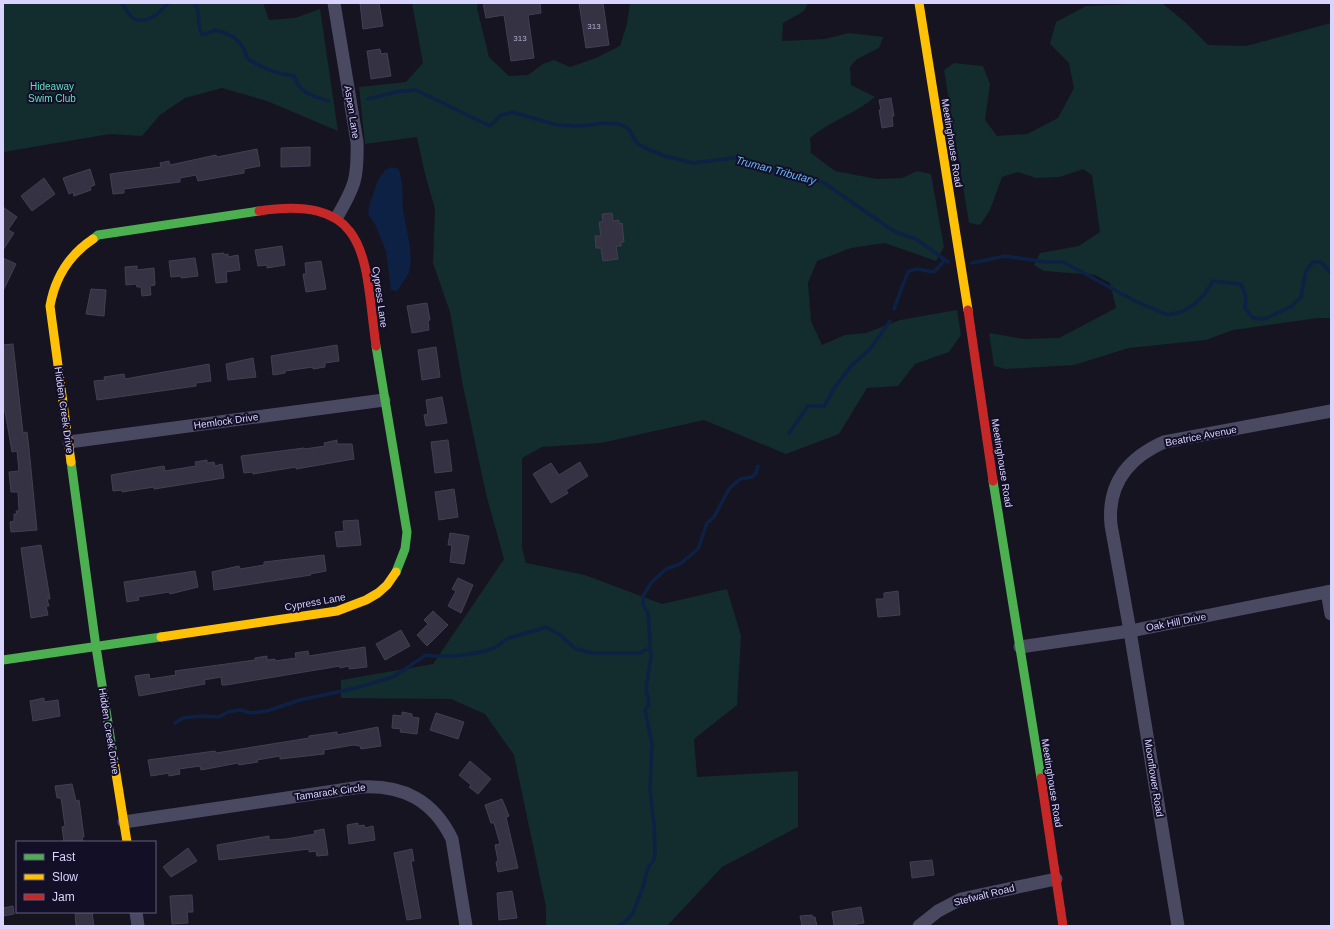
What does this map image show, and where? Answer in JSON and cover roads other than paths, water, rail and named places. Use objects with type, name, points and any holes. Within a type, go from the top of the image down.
[{"type":"street","name":"Aspen Lane","points":[[334,3],[357,142],[356,180],[352,191],[337,217]]},
{"type":"street","name":"Meetinghouse Road","points":[[919,3],[966,295],[1007,574],[1020,647],[1062,926]]},
{"type":"street","name":"Hidden Creek Drive","points":[[127,841],[96,647],[50,306],[52,293],[57,279],[73,254],[98,235],[286,207],[304,207],[337,217]]},
{"type":"street","name":"Cypress Lane","points":[[3,660],[337,611],[365,602],[378,594],[390,582],[406,552],[407,532],[384,400],[364,261],[357,241],[351,230],[337,217]]},
{"type":"street","name":"Hemlock Drive","points":[[69,442],[384,400]]},
{"type":"street","name":"Beatrice Avenue","points":[[1130,631],[1110,513],[1114,491],[1126,469],[1147,450],[1164,442],[1331,411]]},
{"type":"street","name":"Oak Hill Drive","points":[[1020,647],[1130,631],[1329,591]]},
{"type":"street","points":[[1329,591],[1331,614]]},
{"type":"street","name":"Moonflower Road","points":[[1130,631],[1178,926]]},
{"type":"street","name":"Tamarack Circle","points":[[124,822],[361,787],[387,787],[398,790],[409,794],[428,806],[447,827],[452,839],[466,926]]},
{"type":"street","name":"Stefwalt Road","points":[[920,926],[944,907],[961,899],[1056,879]]},
{"type":"street","points":[[136,913],[138,926]]},
{"type":"water","points":[[392,167],[399,169],[402,183],[403,209],[411,261],[409,273],[397,291],[391,290],[386,251],[375,224],[368,214],[369,206],[378,180],[385,170]]},
{"type":"waterway","name":"Truman Tributary","points":[[122,3],[133,18],[138,20],[152,17],[168,3]]},
{"type":"waterway","name":"Truman Tributary","points":[[195,3],[202,34],[215,30],[231,36],[243,47],[247,58],[269,70],[294,76],[300,87],[307,93],[328,101]]},
{"type":"waterway","name":"Truman Tributary","points":[[368,99],[396,92],[416,90],[490,126],[500,116],[512,112],[557,125],[582,126],[605,123],[619,124],[628,128],[637,143],[647,149],[665,156],[693,163],[734,158],[749,161],[778,173],[805,177],[824,183],[895,232],[916,239],[948,262]]},
{"type":"waterway","points":[[972,263],[1005,256],[1046,262],[1063,262],[1137,302],[1168,315],[1181,312],[1192,306],[1204,295],[1213,281],[1241,284],[1246,297],[1245,308],[1253,318],[1265,319],[1292,306],[1301,297],[1306,271],[1313,262],[1321,262],[1331,273]]},
{"type":"waterway","points":[[894,309],[909,271],[917,269],[934,272],[945,260]]},
{"type":"waterway","points":[[789,433],[808,406],[824,406],[835,387],[851,366],[870,349],[890,321]]},
{"type":"waterway","points":[[618,926],[625,922],[633,913],[643,887],[648,867],[653,861],[655,854],[654,825],[650,789],[652,744],[645,710],[649,704],[646,688],[651,657],[648,613],[643,605],[643,596],[651,583],[666,569],[680,564],[698,549],[707,523],[714,517],[729,489],[740,479],[752,477],[756,473],[758,466]]},
{"type":"waterway","points":[[175,723],[183,718],[202,716],[219,717],[228,712],[240,710],[251,713],[267,711],[300,700],[356,688],[393,677],[426,655],[451,656],[470,654],[494,648],[512,637],[546,627],[560,635],[576,649],[592,653],[640,653],[649,648]]},
{"type":"park label","name":"Hideaway Swim Club","points":[[52,92]]}]
